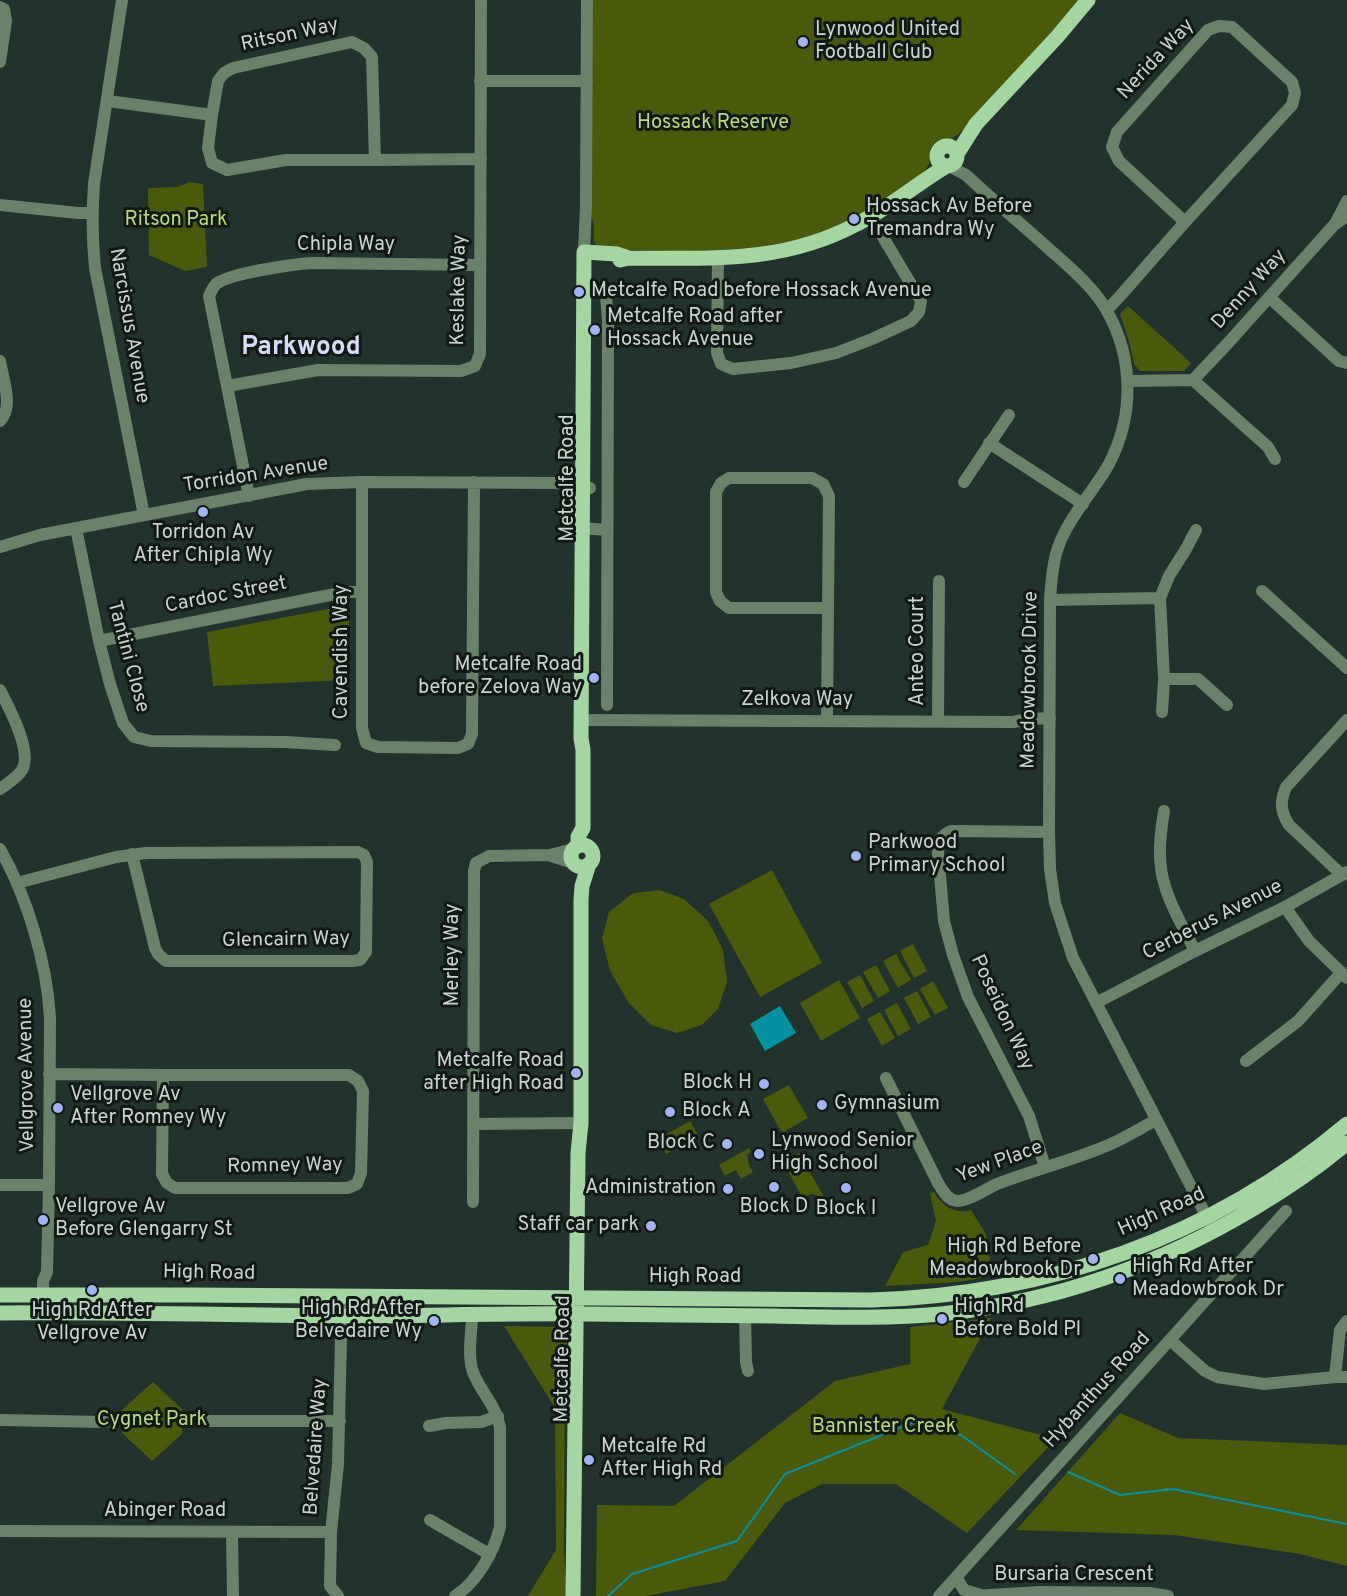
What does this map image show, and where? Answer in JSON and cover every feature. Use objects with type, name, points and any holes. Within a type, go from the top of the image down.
[{"type":"main road","points":[[587,257],[617,254],[629,258],[718,258],[766,254],[802,246],[842,232],[909,192],[949,159],[976,124],[1088,0]]},
{"type":"main road","name":"Metcalfe Road","points":[[582,1596],[578,1153],[581,1123],[582,886],[579,855],[587,836],[583,828],[581,738],[585,720],[587,257]]},
{"type":"main road","name":"High Road","points":[[0,1295],[871,1300],[915,1299],[958,1294],[1040,1279],[1088,1266],[1149,1244],[1237,1202],[1271,1181],[1347,1124]]},
{"type":"main road","name":"High Road","points":[[0,1313],[879,1317],[939,1314],[1043,1296],[1094,1282],[1156,1259],[1214,1231],[1277,1195],[1347,1143]]},
{"type":"main road","name":"Metcalfe Road","points":[[573,1596],[581,1314]]},
{"type":"street","name":"Narcissus Avenue","points":[[122,0],[94,184],[92,242],[144,515]]},
{"type":"street","name":"Keslake Way","points":[[227,386],[318,370],[461,372],[475,366],[480,354],[481,0]]},
{"type":"street","name":"Metcalfe Road","points":[[587,0],[587,257]]},
{"type":"street","points":[[0,7],[4,9],[6,21],[0,62]]},
{"type":"street","name":"Nerida Way","points":[[1107,309],[1292,105],[1295,93],[1292,82],[1232,27],[1219,26],[1208,30],[1117,132],[1112,147],[1119,161],[1185,222]]},
{"type":"street","name":"Ritson Way","points":[[375,160],[372,57],[364,48],[352,42],[233,68],[224,73],[218,81],[208,148],[212,163],[227,170],[286,160],[375,160],[481,159]]},
{"type":"street","points":[[480,81],[587,81]]},
{"type":"street","points":[[108,101],[212,115]]},
{"type":"street","name":"Meadowbrook Drive","points":[[949,159],[1074,271],[1107,309],[1124,354],[1128,381],[1124,426],[1116,450],[1104,472],[1063,536],[1052,572],[1050,600],[1050,869],[1055,903],[1073,958],[1214,1231]]},
{"type":"street","name":"Denny Way","points":[[1334,225],[1347,201]]},
{"type":"street","points":[[0,205],[92,213]]},
{"type":"street","points":[[718,258],[717,354],[721,364],[733,369],[791,363],[836,353],[911,321],[919,312],[921,301],[872,216]]},
{"type":"street","name":"Denny Way","points":[[1193,380],[1334,225],[1347,216]]},
{"type":"street","name":"Chipla Way","points":[[249,496],[210,296],[214,285],[227,279],[292,265],[313,263],[480,265]]},
{"type":"street","points":[[606,296],[608,320],[607,705]]},
{"type":"street","points":[[1269,297],[1339,361],[1347,363]]},
{"type":"street","points":[[0,361],[8,406],[0,421]]},
{"type":"street","points":[[1128,381],[1193,380],[1268,447],[1275,459]]},
{"type":"street","points":[[964,482],[1008,415]]},
{"type":"street","points":[[989,443],[1083,504]]},
{"type":"street","name":"Torridon Avenue","points":[[0,547],[76,528],[307,484],[559,483],[570,478],[586,483]]},
{"type":"street","points":[[827,608],[729,608],[720,601],[716,592],[716,492],[721,483],[729,478],[812,478],[823,484],[828,496],[827,721]]},
{"type":"street","name":"Cavendish Way","points":[[362,482],[362,728],[366,743],[378,747],[458,748],[468,744],[472,734],[474,482]]},
{"type":"street","name":"Tantini Close","points":[[76,528],[110,684],[123,723],[134,736],[151,741],[285,742],[335,745]]},
{"type":"street","points":[[586,529],[607,530]]},
{"type":"street","points":[[1162,712],[1164,679],[1160,598],[1169,576],[1196,530]]},
{"type":"street","name":"Anteo Court","points":[[938,721],[939,581]]},
{"type":"street","points":[[1262,591],[1347,668]]},
{"type":"street","name":"Cardoc Street","points":[[99,641],[345,592],[362,592]]},
{"type":"street","points":[[1050,600],[1160,598]]},
{"type":"street","points":[[1164,679],[1198,679],[1227,705]]},
{"type":"street","points":[[0,690],[14,716],[26,757],[23,769],[16,778],[0,789]]},
{"type":"street","name":"Zelkova Way","points":[[585,720],[1013,722],[1030,726],[1050,722]]},
{"type":"street","points":[[1344,874],[1288,825],[1284,817],[1281,797],[1286,787],[1347,720]]},
{"type":"street","points":[[1164,811],[1160,831],[1161,867],[1165,886],[1195,951]]},
{"type":"street","name":"Poseidon Way","points":[[1045,1167],[1029,1116],[968,997],[953,955],[944,921],[938,853],[943,835],[951,831],[1049,832]]},
{"type":"street","name":"Vellgrove Avenue","points":[[0,849],[17,883],[39,950],[51,1018],[50,1185],[47,1272],[43,1281],[47,1294],[47,1312]]},
{"type":"street","name":"Glencairn Way","points":[[17,883],[132,854],[349,851],[360,853],[364,855],[367,862],[366,952],[360,960],[352,961],[166,961],[155,948],[132,854]]},
{"type":"street","name":"Merley Way","points":[[473,1202],[474,872],[476,863],[489,856],[550,855],[565,860],[579,855]]},
{"type":"street","name":"Cerberus Avenue","points":[[1096,1003],[1285,907],[1344,874]]},
{"type":"street","points":[[1246,1061],[1298,1021],[1344,975],[1309,941],[1285,907]]},
{"type":"street","name":"Romney Way","points":[[49,1074],[349,1075],[358,1081],[363,1090],[361,1173],[357,1184],[348,1188],[175,1188],[167,1183],[162,1174],[163,1075]]},
{"type":"street","name":"Yew Place","points":[[886,1078],[938,1183],[946,1196],[954,1200],[961,1201],[994,1185],[1076,1158],[1108,1145],[1156,1120]]},
{"type":"street","points":[[473,1124],[581,1123]]},
{"type":"street","points":[[0,1185],[50,1185]]},
{"type":"street","name":"Hybanthus Road","points":[[950,1589],[1286,1211]]},
{"type":"street","name":"Belvedaire Way","points":[[338,1596],[330,1586],[331,1532],[340,1421],[342,1297]]},
{"type":"street","points":[[455,1596],[474,1580],[496,1540],[500,1527],[500,1427],[498,1416],[471,1366],[472,1315]]},
{"type":"street","points":[[745,1316],[748,1371]]},
{"type":"street","points":[[1170,1340],[1205,1371],[1217,1377],[1264,1383],[1341,1377],[1340,1330],[1347,1321]]},
{"type":"street","points":[[429,1426],[480,1422],[498,1416]]},
{"type":"street","points":[[0,1420],[106,1422]]},
{"type":"street","points":[[202,1421],[340,1421]]},
{"type":"street","points":[[430,1520],[489,1554]]},
{"type":"street","name":"Abinger Road","points":[[0,1531],[331,1532]]},
{"type":"street","points":[[232,1532],[233,1596]]},
{"type":"street","name":"Bursaria Crescent","points":[[950,1589],[964,1590],[977,1595],[1168,1596]]},
{"type":"green space","name":"Hossack Reserve","points":[[590,0],[1081,0],[967,127],[949,141],[938,140],[930,149],[929,164],[920,176],[889,198],[840,226],[793,241],[732,249],[670,251],[597,247],[594,241],[594,224],[587,205]]},
{"type":"green space","name":"Ritson Park","points":[[189,182],[203,184],[207,267],[185,271],[149,255],[148,188],[178,187]]},
{"type":"green space","points":[[1128,306],[1191,363],[1184,371],[1140,371],[1134,364],[1120,314]]},
{"type":"green space","points":[[344,606],[349,610],[349,680],[213,686],[207,632]]},
{"type":"green space","points":[[772,870],[822,963],[760,997],[709,904]]},
{"type":"green space","points":[[660,890],[684,899],[709,922],[723,950],[727,982],[718,1009],[702,1025],[677,1033],[651,1025],[629,1003],[610,971],[602,938],[609,912],[633,893]]},
{"type":"green space","points":[[913,944],[927,971],[914,978],[900,951]]},
{"type":"green space","points":[[896,954],[911,980],[898,988],[883,961]]},
{"type":"green space","points":[[876,965],[890,991],[878,998],[863,972]]},
{"type":"green space","points":[[860,975],[874,1001],[862,1008],[847,982]]},
{"type":"green space","points":[[839,980],[860,1018],[821,1041],[800,1003]]},
{"type":"green space","points":[[933,981],[948,1008],[935,1015],[920,989]]},
{"type":"green space","points":[[917,991],[931,1017],[918,1024],[904,998]]},
{"type":"green space","points":[[897,1003],[911,1029],[898,1036],[884,1010]]},
{"type":"green space","points":[[880,1012],[895,1038],[882,1046],[867,1019]]},
{"type":"green space","points":[[789,1085],[808,1118],[782,1133],[763,1099]]},
{"type":"green space","points":[[690,1121],[699,1136],[666,1154],[658,1139]]},
{"type":"green space","points":[[749,1148],[751,1152],[747,1155],[753,1172],[741,1179],[736,1170],[725,1176],[719,1165]]},
{"type":"green space","points":[[799,1153],[824,1197],[812,1194],[802,1197],[783,1162]]},
{"type":"green space","points":[[934,1192],[949,1208],[959,1211],[971,1210],[986,1234],[992,1276],[958,1282],[885,1286],[903,1252],[928,1245],[936,1221],[930,1193]]},
{"type":"green space","name":"Bannister Creek","points":[[991,1318],[942,1409],[1056,1439],[967,1533],[896,1484],[822,1484],[785,1503],[725,1581],[646,1596],[596,1596],[597,1505],[674,1506],[835,1381],[910,1364],[910,1327]]},
{"type":"green space","points":[[504,1326],[564,1327],[568,1331],[565,1364],[564,1551],[567,1596],[528,1596],[556,1550],[555,1408]]},
{"type":"green space","name":"Cygnet Park","points":[[153,1382],[182,1409],[182,1434],[152,1461],[122,1433],[122,1410]]},
{"type":"green space","points":[[1120,1413],[1178,1438],[1347,1445],[1347,1566],[1300,1554],[1174,1535],[1016,1530]]},
{"type":"water","points":[[780,1006],[796,1033],[765,1051],[750,1024]]},
{"type":"waterway","name":"Bannister Creek","points":[[608,1596],[632,1574],[737,1541],[785,1474],[914,1422],[961,1435],[1015,1474]]},
{"type":"waterway","name":"Bannister Creek","points":[[1068,1472],[1120,1495],[1173,1489],[1347,1524]]},
{"type":"place","name":"Lynwood United Football Club","points":[[803,42]]},
{"type":"place","name":"Hossack Av Before Tremandra Wy","points":[[854,219]]},
{"type":"place","name":"Metcalfe Road before Hossack Avenue","points":[[579,292]]},
{"type":"place","name":"Metcalfe Road after Hossack Avenue","points":[[595,330]]},
{"type":"place","name":"Torridon Av After Chipla Wy","points":[[203,512]]},
{"type":"place","name":"Metcalfe Road before Zelova Way","points":[[594,678]]},
{"type":"place","name":"Parkwood Primary School","points":[[856,856]]},
{"type":"place","name":"Metcalfe Road after High Road","points":[[576,1073]]},
{"type":"place","name":"Block H","points":[[764,1084]]},
{"type":"place","name":"Gymnasium","points":[[822,1105]]},
{"type":"place","name":"Vellgrove Av After Romney Wy","points":[[58,1108]]},
{"type":"place","name":"Block A","points":[[670,1112]]},
{"type":"place","name":"Block C","points":[[727,1144]]},
{"type":"place","name":"Lynwood Senior High School","points":[[759,1154]]},
{"type":"place","name":"Block D","points":[[774,1187]]},
{"type":"place","name":"Block I","points":[[846,1188]]},
{"type":"place","name":"Administration","points":[[728,1189]]},
{"type":"place","name":"Vellgrove Av Before Glengarry St","points":[[43,1220]]},
{"type":"place","name":"Staff car park","points":[[651,1226]]},
{"type":"place","name":"High Rd Before Meadowbrook Dr","points":[[1093,1259]]},
{"type":"place","name":"High Rd After Meadowbrook Dr","points":[[1120,1279]]},
{"type":"place","name":"High Rd After Vellgrove Av","points":[[92,1290]]},
{"type":"place","name":"High Rd Before Bold Pl","points":[[942,1319]]},
{"type":"place","name":"High Rd After Belvedaire Wy","points":[[434,1321]]},
{"type":"place","name":"Metcalfe Rd After High Rd","points":[[589,1460]]},
{"type":"district","name":"Parkwood","points":[[301,349]]}]
